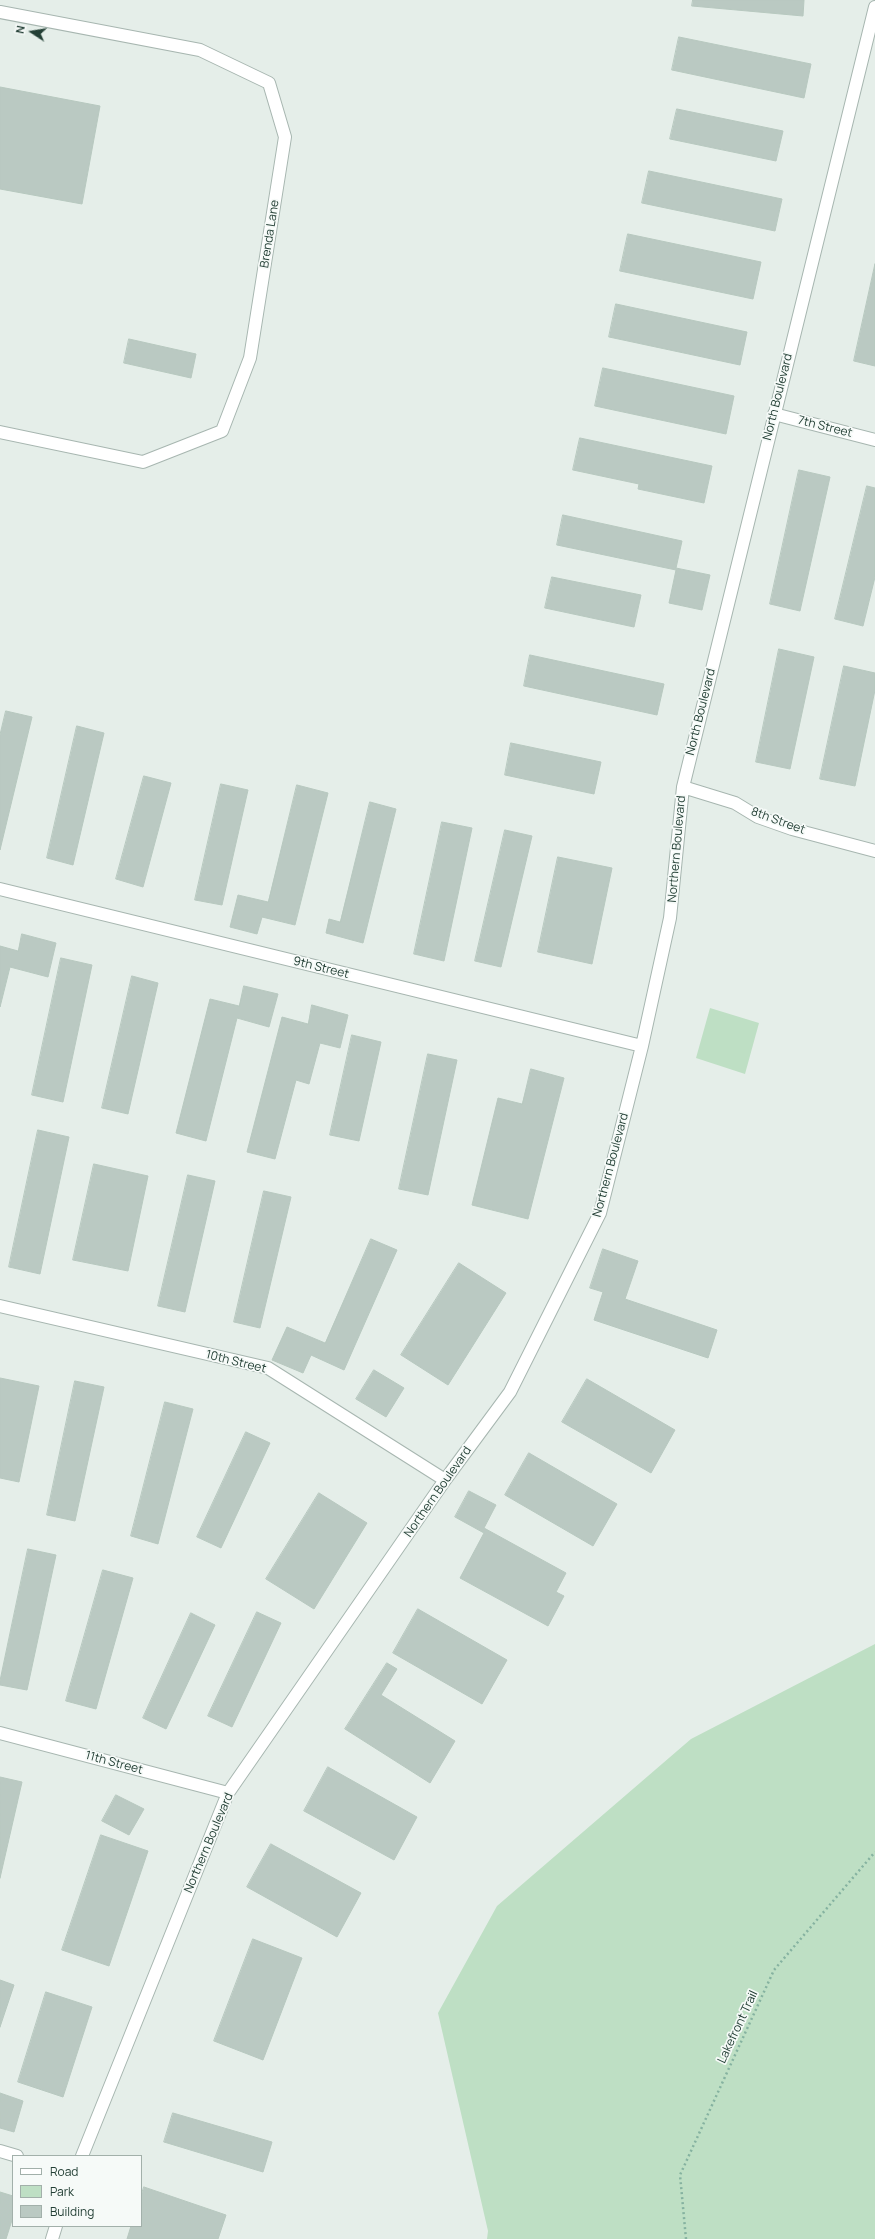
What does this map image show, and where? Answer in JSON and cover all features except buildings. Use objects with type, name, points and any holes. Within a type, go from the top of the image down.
[{"type":"street","name":"North Boulevard","points":[[682,787],[774,414],[872,30],[875,7]]},
{"type":"street","name":"Brenda Lane","points":[[0,12],[200,50],[269,83],[285,137],[250,358],[222,431],[143,462],[0,432]]},
{"type":"street","name":"7th Street","points":[[774,414],[875,440]]},
{"type":"street","name":"8th Street","points":[[682,787],[735,803],[758,817],[785,826],[875,851]]},
{"type":"street","name":"Northern Boulevard","points":[[82,2155],[228,1793],[445,1480],[510,1392],[600,1213],[642,1046],[670,918],[682,787]]},
{"type":"street","name":"9th Street","points":[[0,889],[642,1046]]},
{"type":"street","name":"10th Street","points":[[0,1306],[268,1368],[445,1480]]},
{"type":"street","name":"11th Street","points":[[0,1733],[228,1793]]},
{"type":"street","points":[[0,2151],[14,2155]]},
{"type":"street","points":[[52,2239],[56,2227]]},
{"type":"path","name":"Lakefront Trail","points":[[686,2239],[680,2175],[774,1970],[875,1852]]},
{"type":"green space","points":[[710,1008],[759,1023],[745,1074],[696,1058]]},
{"type":"green space","points":[[875,1644],[875,2239],[487,2239],[488,2231],[438,2013],[497,1906],[691,1739]]}]
